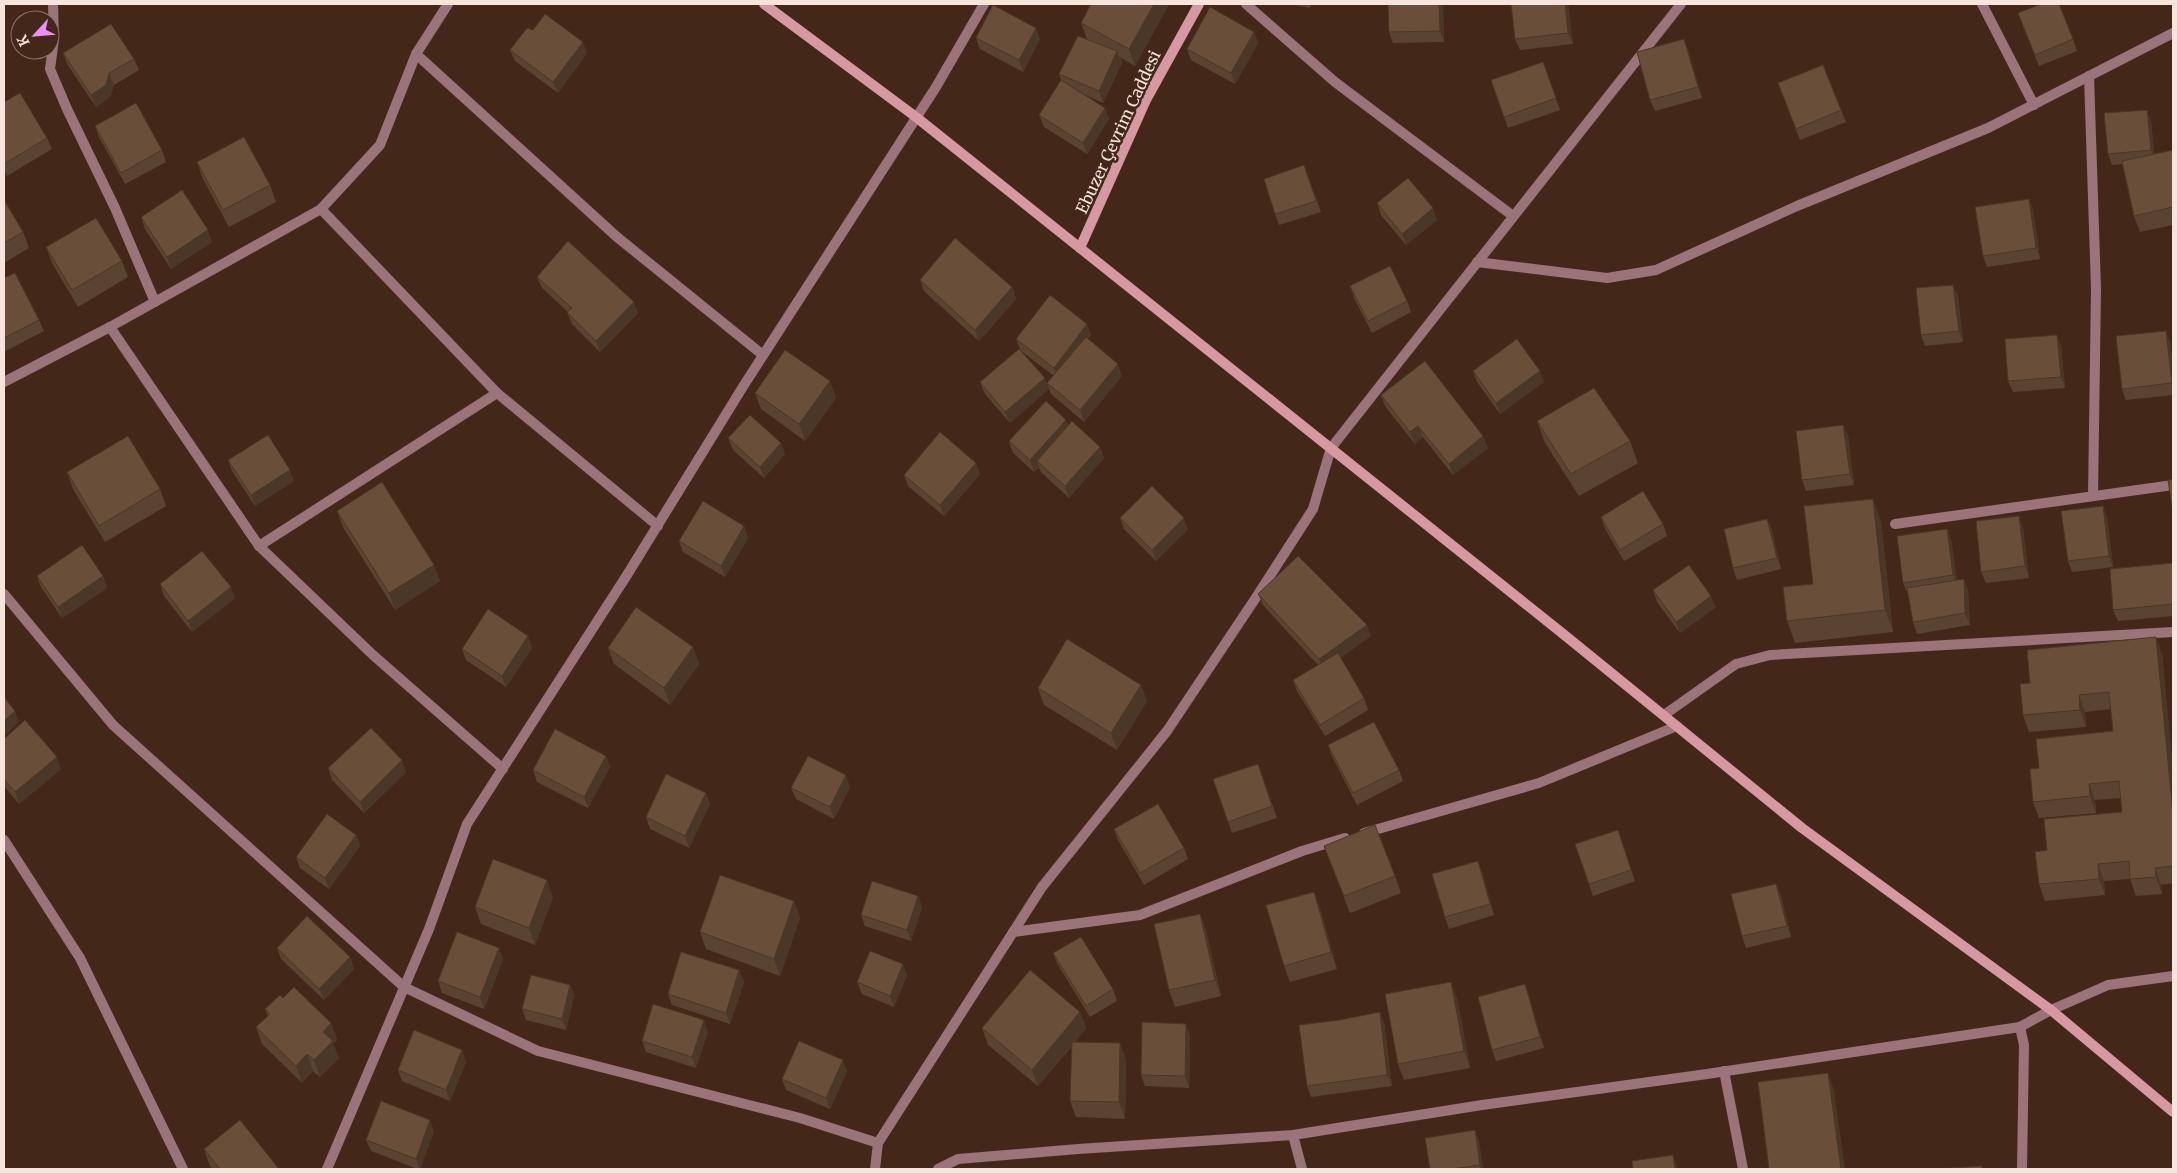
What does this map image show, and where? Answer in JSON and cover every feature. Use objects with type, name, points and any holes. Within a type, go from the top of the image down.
[{"type":"street","points":[[53,4],[54,39],[50,69],[115,208],[155,302]]},
{"type":"street","points":[[4,382],[110,327],[321,209],[380,145],[416,54],[448,4]]},
{"type":"street","points":[[764,4],[916,117],[1664,715],[1802,828],[2051,1010],[2173,1112]]},
{"type":"street","points":[[328,1169],[429,929],[467,824],[658,526],[763,355],[916,117],[984,4]]},
{"type":"street","name":"Ebuzer Çevrim Caddesi","points":[[1080,248],[1146,100],[1199,4]]},
{"type":"street","points":[[1246,4],[1335,82],[1513,216]]},
{"type":"street","points":[[875,1169],[878,1143],[1042,887],[1167,731],[1313,509],[1331,448],[1681,4]]},
{"type":"street","points":[[1982,4],[2034,105]]},
{"type":"street","points":[[1478,262],[1607,278],[1656,270],[1797,206],[1988,128],[2173,33]]},
{"type":"street","points":[[416,54],[618,237],[763,355]]},
{"type":"street","points":[[2089,76],[2096,289],[2093,496]]},
{"type":"street","points":[[321,209],[497,393],[658,526]]},
{"type":"street","points":[[110,327],[258,546],[374,655],[503,768]]},
{"type":"street","points":[[258,546],[497,393]]},
{"type":"street","points":[[1895,524],[2173,485]]},
{"type":"street","points":[[4,594],[113,725],[404,988],[538,1051],[800,1118],[878,1143]]},
{"type":"street","points":[[1664,715],[1736,664],[1770,655],[2173,632]]},
{"type":"street","points":[[1013,932],[1140,915],[1302,851],[1539,783],[1677,726]]},
{"type":"street","points":[[4,840],[80,958],[183,1169]]},
{"type":"street","points":[[938,1169],[958,1159],[1087,1148],[1293,1135],[1482,1104],[1724,1071],[2020,1027],[2051,1010],[2108,985],[2173,976]]},
{"type":"street","points":[[2020,1027],[2024,1045],[2022,1169]]},
{"type":"street","points":[[1724,1071],[1743,1169]]},
{"type":"street","points":[[1293,1135],[1302,1169]]},
{"type":"building","points":[[1091,4],[1154,4],[1129,49],[1081,23]]},
{"type":"building","points":[[1388,4],[1439,4],[1440,31],[1389,32]]},
{"type":"building","points":[[1511,4],[1565,4],[1568,33],[1515,39]]},
{"type":"building","points":[[2041,4],[2059,4],[2073,39],[2035,55],[2018,13]]},
{"type":"building","points":[[993,5],[1036,28],[1019,60],[976,38]]},
{"type":"building","points":[[1210,7],[1254,32],[1231,73],[1187,49]]},
{"type":"building","points":[[545,14],[583,42],[553,82],[510,50],[527,28],[533,30]]},
{"type":"building","points":[[111,24],[134,59],[109,73],[106,85],[91,95],[63,53]]},
{"type":"building","points":[[1078,36],[1117,51],[1099,91],[1059,74]]},
{"type":"building","points":[[1684,39],[1698,87],[1650,100],[1637,52]]},
{"type":"building","points":[[1543,62],[1556,98],[1504,117],[1491,80]]},
{"type":"building","points":[[1823,65],[1841,110],[1796,129],[1778,83]]},
{"type":"building","points":[[1061,80],[1105,108],[1083,143],[1039,115]]},
{"type":"building","points":[[20,93],[47,138],[4,164],[4,102]]},
{"type":"building","points":[[136,103],[162,150],[121,173],[95,126]]},
{"type":"building","points":[[2147,110],[2151,150],[2108,154],[2104,113]]},
{"type":"building","points":[[244,137],[270,185],[223,210],[197,162]]},
{"type":"building","points":[[2173,150],[2173,207],[2134,216],[2122,161]]},
{"type":"building","points":[[1304,165],[1316,201],[1275,214],[1264,179]]},
{"type":"building","points":[[1408,178],[1433,208],[1402,234],[1377,203]]},
{"type":"building","points":[[182,190],[208,230],[167,257],[141,217]]},
{"type":"building","points":[[2029,199],[2036,248],[1983,256],[1975,207]]},
{"type":"building","points":[[4,200],[23,232],[4,243]]},
{"type":"building","points":[[96,218],[122,261],[72,290],[46,247]]},
{"type":"building","points":[[955,238],[1012,287],[975,330],[920,280]]},
{"type":"building","points":[[568,241],[634,302],[596,341],[567,312],[572,308],[537,277]]},
{"type":"building","points":[[1390,266],[1407,301],[1368,321],[1350,286]]},
{"type":"building","points":[[15,273],[39,320],[4,338],[4,278]]},
{"type":"building","points":[[1953,285],[1959,331],[1921,335],[1916,288]]},
{"type":"building","points":[[1050,295],[1087,324],[1054,368],[1016,339]]},
{"type":"building","points":[[2166,331],[2172,383],[2122,389],[2116,336]]},
{"type":"building","points":[[2057,335],[2061,377],[2008,381],[2005,339]]},
{"type":"building","points":[[1086,337],[1118,364],[1080,410],[1047,383]]},
{"type":"building","points":[[1517,339],[1540,371],[1496,403],[1473,371]]},
{"type":"building","points":[[1019,349],[1045,378],[1005,412],[980,382]]},
{"type":"building","points":[[785,350],[830,381],[799,424],[755,393]]},
{"type":"building","points":[[1425,361],[1483,436],[1449,464],[1418,426],[1410,432],[1381,395]]},
{"type":"building","points":[[1594,388],[1630,441],[1571,474],[1537,421]]},
{"type":"building","points":[[1046,401],[1066,420],[1030,460],[1009,441]]},
{"type":"building","points":[[750,415],[781,443],[760,467],[728,438]]},
{"type":"building","points":[[1072,421],[1100,447],[1065,486],[1037,461]]},
{"type":"building","points":[[1843,425],[1850,474],[1802,480],[1796,431]]},
{"type":"building","points":[[940,432],[976,463],[940,505],[904,475]]},
{"type":"building","points":[[268,435],[290,470],[251,495],[228,460]]},
{"type":"building","points":[[128,436],[160,489],[99,526],[67,472]]},
{"type":"building","points":[[2173,479],[2173,514],[2168,480]]},
{"type":"building","points":[[382,482],[434,565],[389,593],[337,511]]},
{"type":"building","points":[[1152,486],[1184,518],[1152,550],[1120,518]]},
{"type":"building","points":[[1643,491],[1663,524],[1620,550],[1601,517]]},
{"type":"building","points":[[1873,499],[1885,610],[1787,621],[1783,587],[1813,584],[1804,506]]},
{"type":"building","points":[[703,501],[744,526],[721,566],[679,541]]},
{"type":"building","points":[[2103,506],[2109,556],[2068,561],[2061,511]]},
{"type":"building","points":[[2019,516],[2025,566],[1981,572],[1976,521]]},
{"type":"building","points":[[1767,519],[1777,558],[1733,568],[1724,529]]},
{"type":"building","points":[[1947,529],[1953,575],[1903,583],[1897,536]]},
{"type":"building","points":[[82,545],[103,576],[58,607],[37,576]]},
{"type":"building","points":[[202,551],[231,587],[188,621],[160,584]]},
{"type":"building","points":[[1298,556],[1367,625],[1319,659],[1258,594]]},
{"type":"building","points":[[2173,563],[2173,604],[2113,610],[2110,569]]},
{"type":"building","points":[[1689,565],[1711,596],[1676,622],[1653,590]]},
{"type":"building","points":[[1964,579],[1965,613],[1913,622],[1907,588]]},
{"type":"building","points":[[636,607],[693,647],[664,688],[608,648]]},
{"type":"building","points":[[488,609],[528,636],[502,676],[462,649]]},
{"type":"building","points":[[2156,637],[2173,814],[2173,866],[2155,868],[2156,877],[2130,879],[2129,861],[2098,864],[2099,879],[2039,884],[2035,852],[2047,850],[2044,819],[2122,812],[2119,781],[2089,784],[2090,796],[2033,802],[2030,769],[2039,768],[2036,739],[2113,731],[2109,692],[2079,695],[2080,710],[2023,715],[2020,684],[2030,683],[2027,650]]},
{"type":"building","points":[[1067,639],[1141,685],[1111,733],[1038,688]]},
{"type":"building","points":[[1338,653],[1364,698],[1320,725],[1293,680]]},
{"type":"building","points":[[4,697],[15,711],[4,721]]},
{"type":"building","points":[[25,720],[57,757],[15,792],[4,779],[4,739]]},
{"type":"building","points":[[1374,722],[1399,770],[1353,793],[1328,745]]},
{"type":"building","points":[[371,728],[402,760],[360,802],[328,768]]},
{"type":"building","points":[[555,729],[606,756],[584,797],[533,770]]},
{"type":"building","points":[[808,756],[846,775],[830,807],[791,788]]},
{"type":"building","points":[[1258,764],[1272,806],[1228,822],[1213,779]]},
{"type":"building","points":[[666,774],[706,793],[685,836],[646,817]]},
{"type":"building","points":[[1158,804],[1184,848],[1140,873],[1114,829]]},
{"type":"building","points":[[327,814],[356,835],[325,878],[296,857]]},
{"type":"building","points":[[1375,825],[1395,876],[1344,896],[1324,846]]},
{"type":"building","points":[[1618,830],[1631,870],[1589,884],[1575,844]]},
{"type":"building","points":[[493,859],[547,880],[529,928],[475,907]]},
{"type":"building","points":[[1478,861],[1490,904],[1445,917],[1432,874]]},
{"type":"building","points":[[720,875],[794,901],[774,959],[700,932]]},
{"type":"building","points":[[872,881],[918,896],[907,930],[861,915]]},
{"type":"building","points":[[1776,884],[1787,926],[1742,936],[1731,894]]},
{"type":"building","points":[[1314,892],[1331,952],[1284,966],[1266,905]]},
{"type":"building","points":[[1200,914],[1215,980],[1169,990],[1154,924]]},
{"type":"building","points":[[307,916],[350,957],[319,989],[277,948]]},
{"type":"building","points":[[457,932],[499,948],[480,997],[438,981]]},
{"type":"building","points":[[1081,937],[1113,989],[1086,1006],[1053,953]]},
{"type":"building","points":[[870,951],[903,964],[890,996],[857,982]]},
{"type":"building","points":[[681,952],[739,970],[726,1013],[668,994]]},
{"type":"building","points":[[1030,970],[1080,1012],[1032,1070],[982,1028]]},
{"type":"building","points":[[531,975],[570,985],[562,1019],[522,1009]]},
{"type":"building","points":[[1451,982],[1464,1051],[1398,1064],[1385,994]]},
{"type":"building","points":[[1525,984],[1540,1037],[1492,1050],[1478,997]]},
{"type":"building","points":[[294,987],[331,1023],[323,1032],[333,1041],[314,1060],[307,1054],[296,1066],[256,1027],[270,1014],[265,1009],[280,995],[283,998]]},
{"type":"building","points":[[653,1004],[704,1020],[692,1057],[642,1041]]},
{"type":"building","points":[[1380,1012],[1387,1075],[1307,1086],[1299,1025],[1340,1020]]},
{"type":"building","points":[[1142,1022],[1186,1024],[1185,1076],[1141,1075]]},
{"type":"building","points":[[414,1030],[462,1050],[446,1090],[398,1070]]},
{"type":"building","points":[[799,1041],[843,1060],[826,1098],[782,1079]]},
{"type":"building","points":[[1072,1042],[1120,1043],[1119,1102],[1070,1101]]},
{"type":"building","points":[[1828,1073],[1841,1169],[1769,1169],[1758,1082]]},
{"type":"building","points":[[381,1101],[430,1120],[416,1159],[366,1140]]},
{"type":"building","points":[[240,1120],[279,1169],[220,1169],[204,1149]]},
{"type":"building","points":[[1475,1130],[1480,1165],[1452,1169],[1430,1169],[1425,1138]]},
{"type":"building","points":[[1673,1155],[1675,1169],[1633,1169],[1632,1161]]},
{"type":"building","points":[[1982,1166],[1982,1169],[1935,1169]]}]
